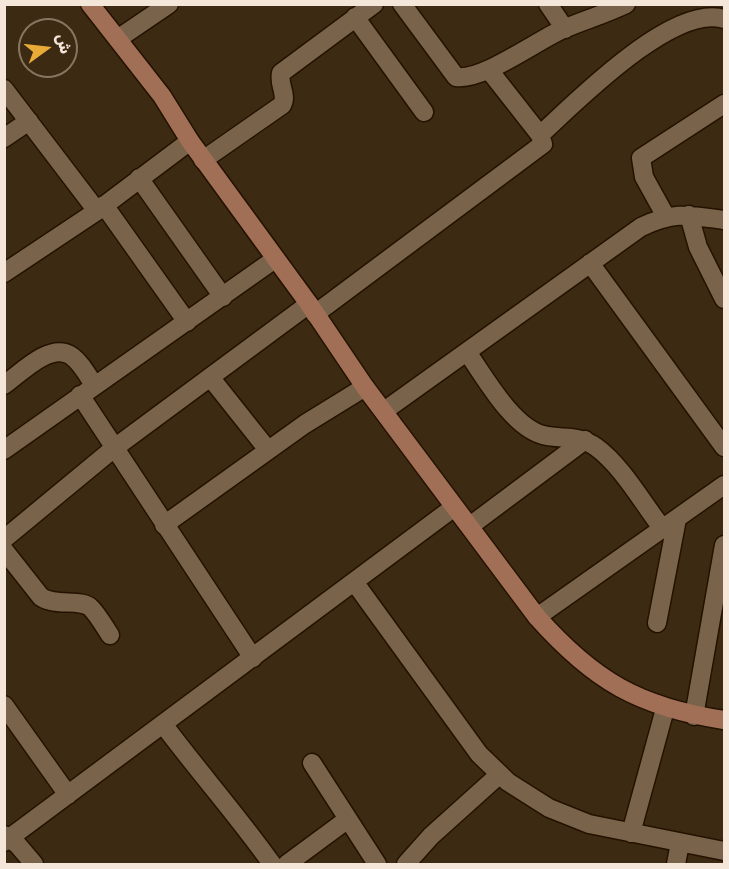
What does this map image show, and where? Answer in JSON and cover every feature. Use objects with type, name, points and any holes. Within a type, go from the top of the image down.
[{"type":"main road","points":[[90,4],[119,38],[162,96],[203,160],[453,508],[470,526],[537,617],[567,651],[591,670],[626,692],[665,709],[724,720]]},
{"type":"street","points":[[119,38],[168,4]]},
{"type":"street","points":[[203,160],[282,105],[285,99],[280,81],[281,73],[374,4]]},
{"type":"street","points":[[402,4],[456,77],[467,77],[489,70],[533,43],[626,4]]},
{"type":"street","points":[[548,4],[565,29]]},
{"type":"street","points":[[355,17],[424,112]]},
{"type":"street","points":[[540,135],[639,49],[688,22],[705,18],[724,19]]},
{"type":"street","points":[[4,539],[113,448],[210,377],[312,309],[543,144],[540,135],[489,70]]},
{"type":"street","points":[[4,89],[100,208],[187,322]]},
{"type":"street","points":[[665,215],[644,177],[641,158],[724,104]]},
{"type":"street","points":[[4,138],[29,121]]},
{"type":"street","points":[[4,273],[100,208],[190,141]]},
{"type":"street","points":[[140,178],[223,297]]},
{"type":"street","points":[[384,411],[640,227],[665,215],[689,215],[724,220]]},
{"type":"street","points":[[689,215],[698,247],[724,299]]},
{"type":"street","points":[[4,450],[275,259]]},
{"type":"street","points":[[590,263],[724,447]]},
{"type":"street","points":[[4,385],[49,354],[59,351],[72,356],[113,448],[253,658]]},
{"type":"street","points":[[467,352],[516,419],[531,431],[546,436],[565,435],[585,441],[607,455],[669,524],[657,622]]},
{"type":"street","points":[[210,377],[268,450]]},
{"type":"street","points":[[164,525],[305,424],[365,387]]},
{"type":"street","points":[[470,526],[585,441]]},
{"type":"street","points":[[537,617],[724,485]]},
{"type":"street","points":[[34,864],[6,838],[68,795],[453,508]]},
{"type":"street","points":[[694,716],[724,545]]},
{"type":"street","points":[[4,550],[41,597],[49,602],[85,604],[90,607],[110,635]]},
{"type":"street","points":[[355,582],[479,754],[500,774],[549,808],[589,824],[724,851]]},
{"type":"street","points":[[4,705],[68,795]]},
{"type":"street","points":[[631,833],[665,709]]},
{"type":"street","points":[[163,723],[216,794],[242,822],[272,864]]},
{"type":"street","points":[[312,763],[378,864]]},
{"type":"street","points":[[406,864],[431,836],[500,774]]},
{"type":"street","points":[[287,864],[348,819]]},
{"type":"street","points":[[676,864],[680,843]]}]
